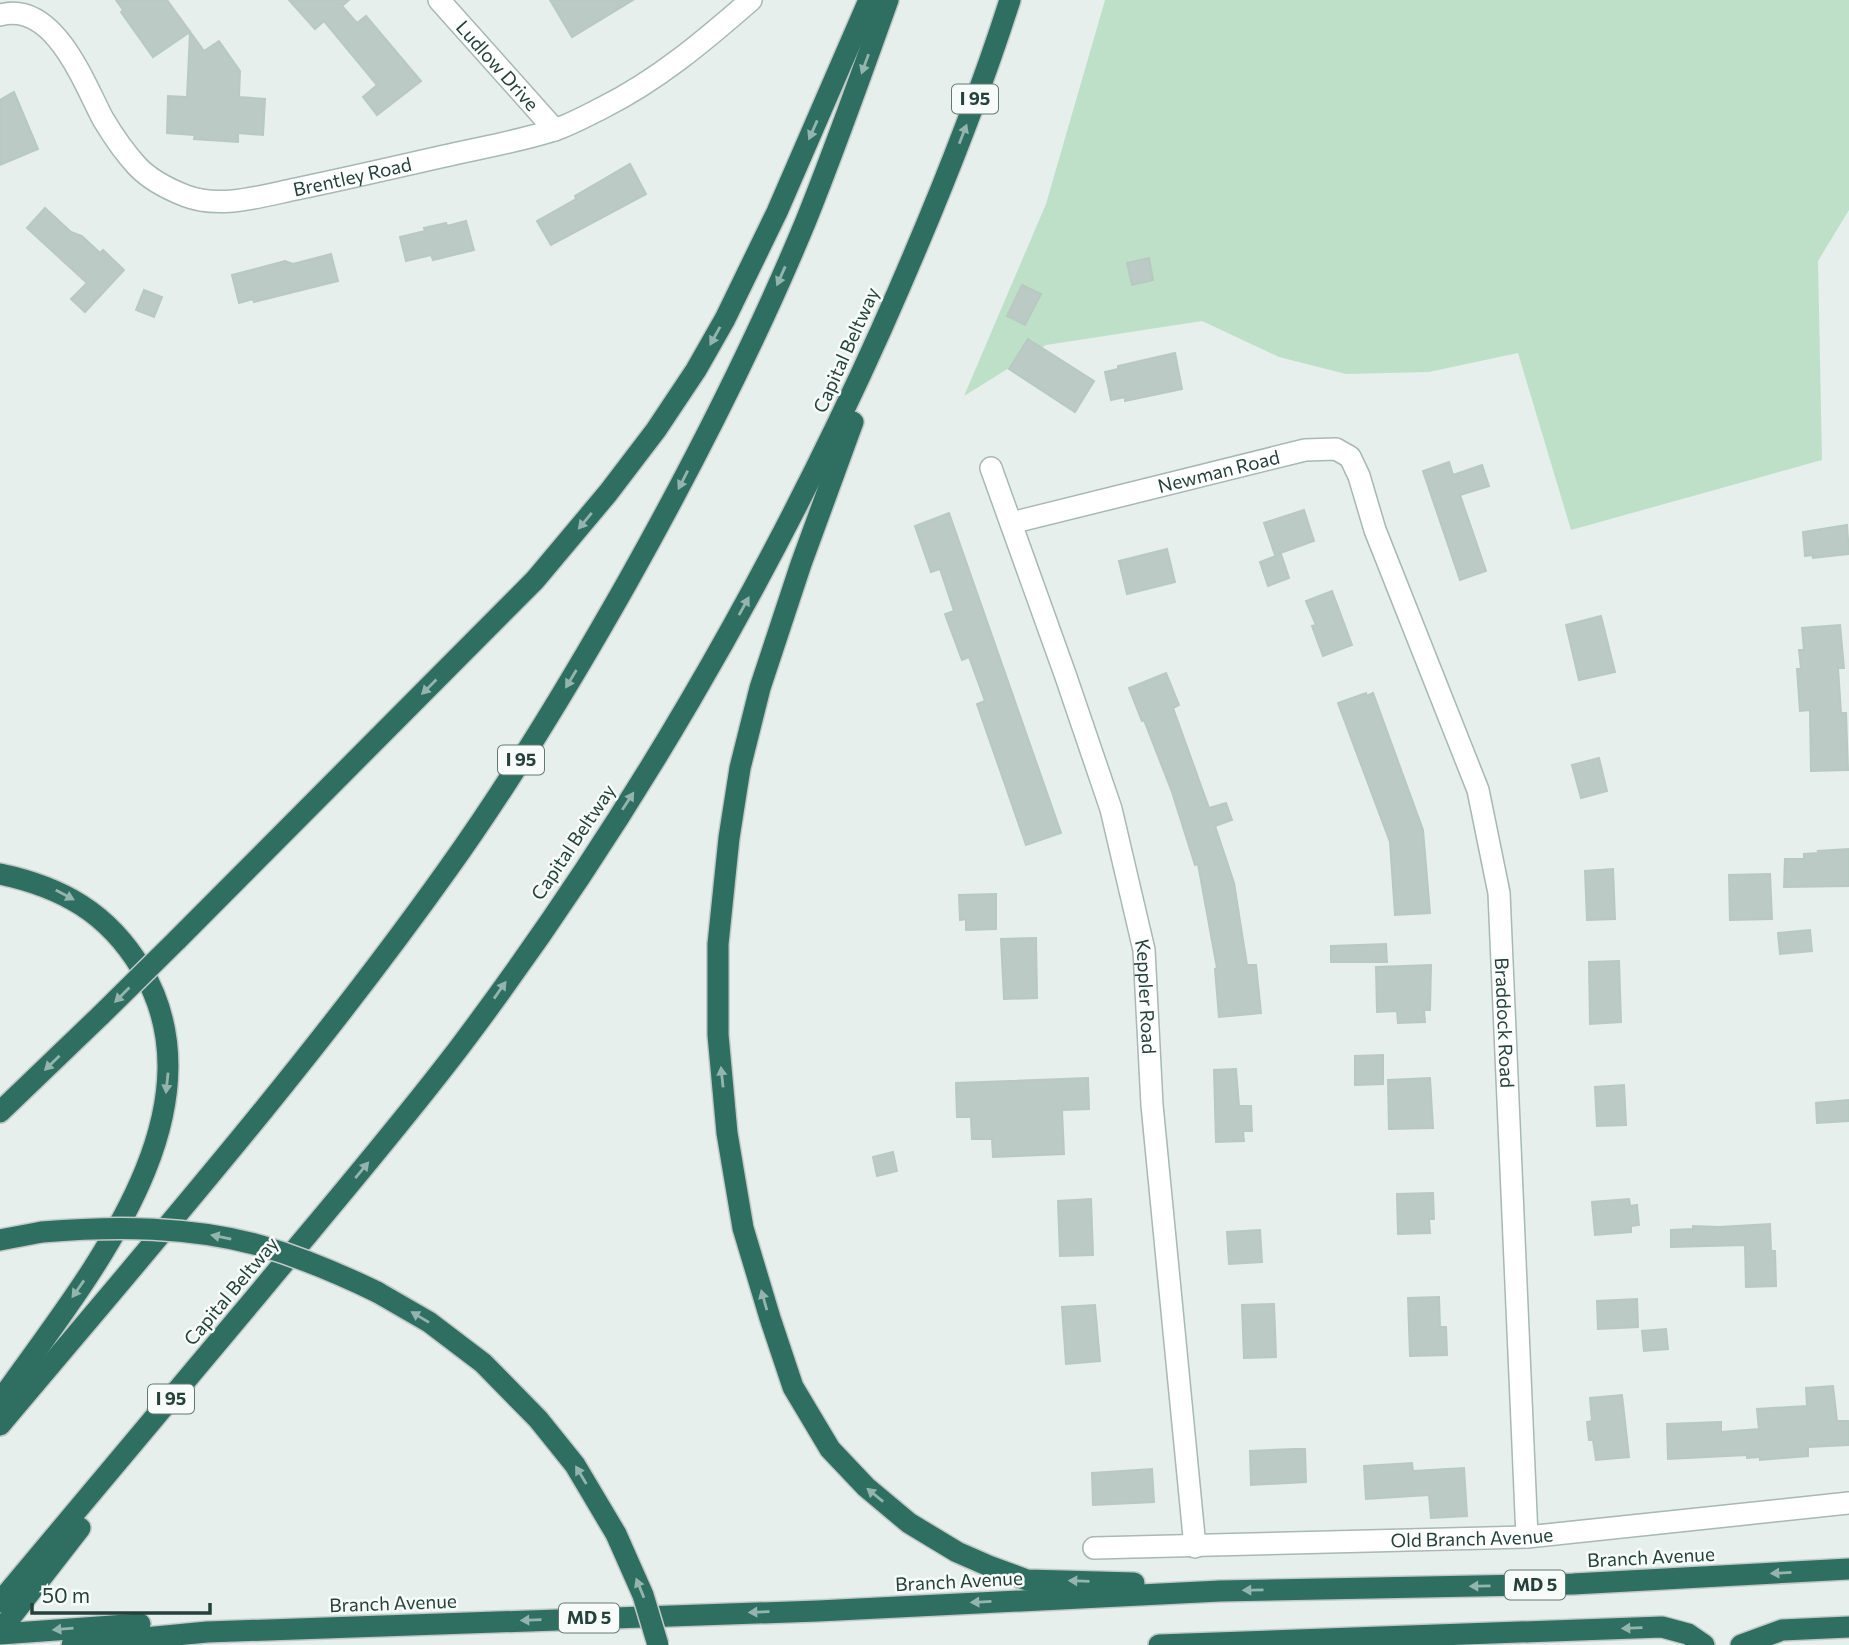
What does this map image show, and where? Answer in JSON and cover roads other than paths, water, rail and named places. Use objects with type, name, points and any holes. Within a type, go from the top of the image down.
[{"type":"highway","points":[[0,1112],[177,940],[535,580],[608,494],[656,430],[696,370],[725,319],[777,212],[869,0]]},
{"type":"highway","name":"I 95","points":[[0,1425],[275,1096],[368,978],[450,866],[535,740],[668,509],[742,364],[804,225],[888,0]]},
{"type":"highway","name":"Capital Beltway","points":[[0,1602],[318,1222],[460,1046],[629,801],[701,682],[768,562],[845,411],[939,198],[1010,0]]},
{"type":"highway","points":[[939,198],[800,564],[760,688],[740,768],[729,838],[718,944],[718,1035],[727,1133],[743,1228],[793,1388],[830,1449],[866,1487],[909,1522],[957,1552],[1027,1580],[1124,1582],[1220,1591]]},
{"type":"highway","points":[[0,874],[52,889],[83,905],[107,924],[131,952],[155,990],[166,1028],[168,1072],[163,1113],[153,1151],[123,1219],[0,1401]]},
{"type":"highway","points":[[0,1633],[318,1222]]},
{"type":"highway","points":[[0,1240],[42,1232],[100,1227],[213,1235],[261,1246],[325,1267],[377,1292],[429,1322],[483,1363],[538,1419],[575,1465],[616,1534],[643,1595],[658,1645]]},
{"type":"highway","name":"Branch Avenue","points":[[72,1645],[207,1632],[818,1611],[1220,1591],[1573,1584],[1849,1569]]},
{"type":"highway","points":[[0,1633],[206,1622],[352,1627]]},
{"type":"highway","points":[[1159,1645],[1662,1627],[1688,1634],[1703,1645]]},
{"type":"highway","points":[[1742,1644],[1782,1630],[1849,1627]]},
{"type":"street","name":"Ludlow Drive","points":[[439,0],[555,130]]},
{"type":"street","name":"Brentley Road","points":[[0,15],[9,12],[29,17],[49,29],[66,48],[104,121],[137,166],[160,185],[189,197],[216,201],[247,199],[331,182],[555,130],[654,79],[697,47],[751,0]]},
{"type":"street","name":"Newman Road","points":[[1011,523],[1294,453],[1336,449],[1350,457],[1359,476],[1375,530]]},
{"type":"street","name":"Keppler Road","points":[[991,468],[1111,809],[1144,950],[1152,1105],[1195,1547]]},
{"type":"street","name":"Braddock Road","points":[[1375,530],[1478,790],[1499,893],[1527,1537]]},
{"type":"street","name":"Old Branch Avenue","points":[[1094,1548],[1527,1537],[1849,1503]]}]
